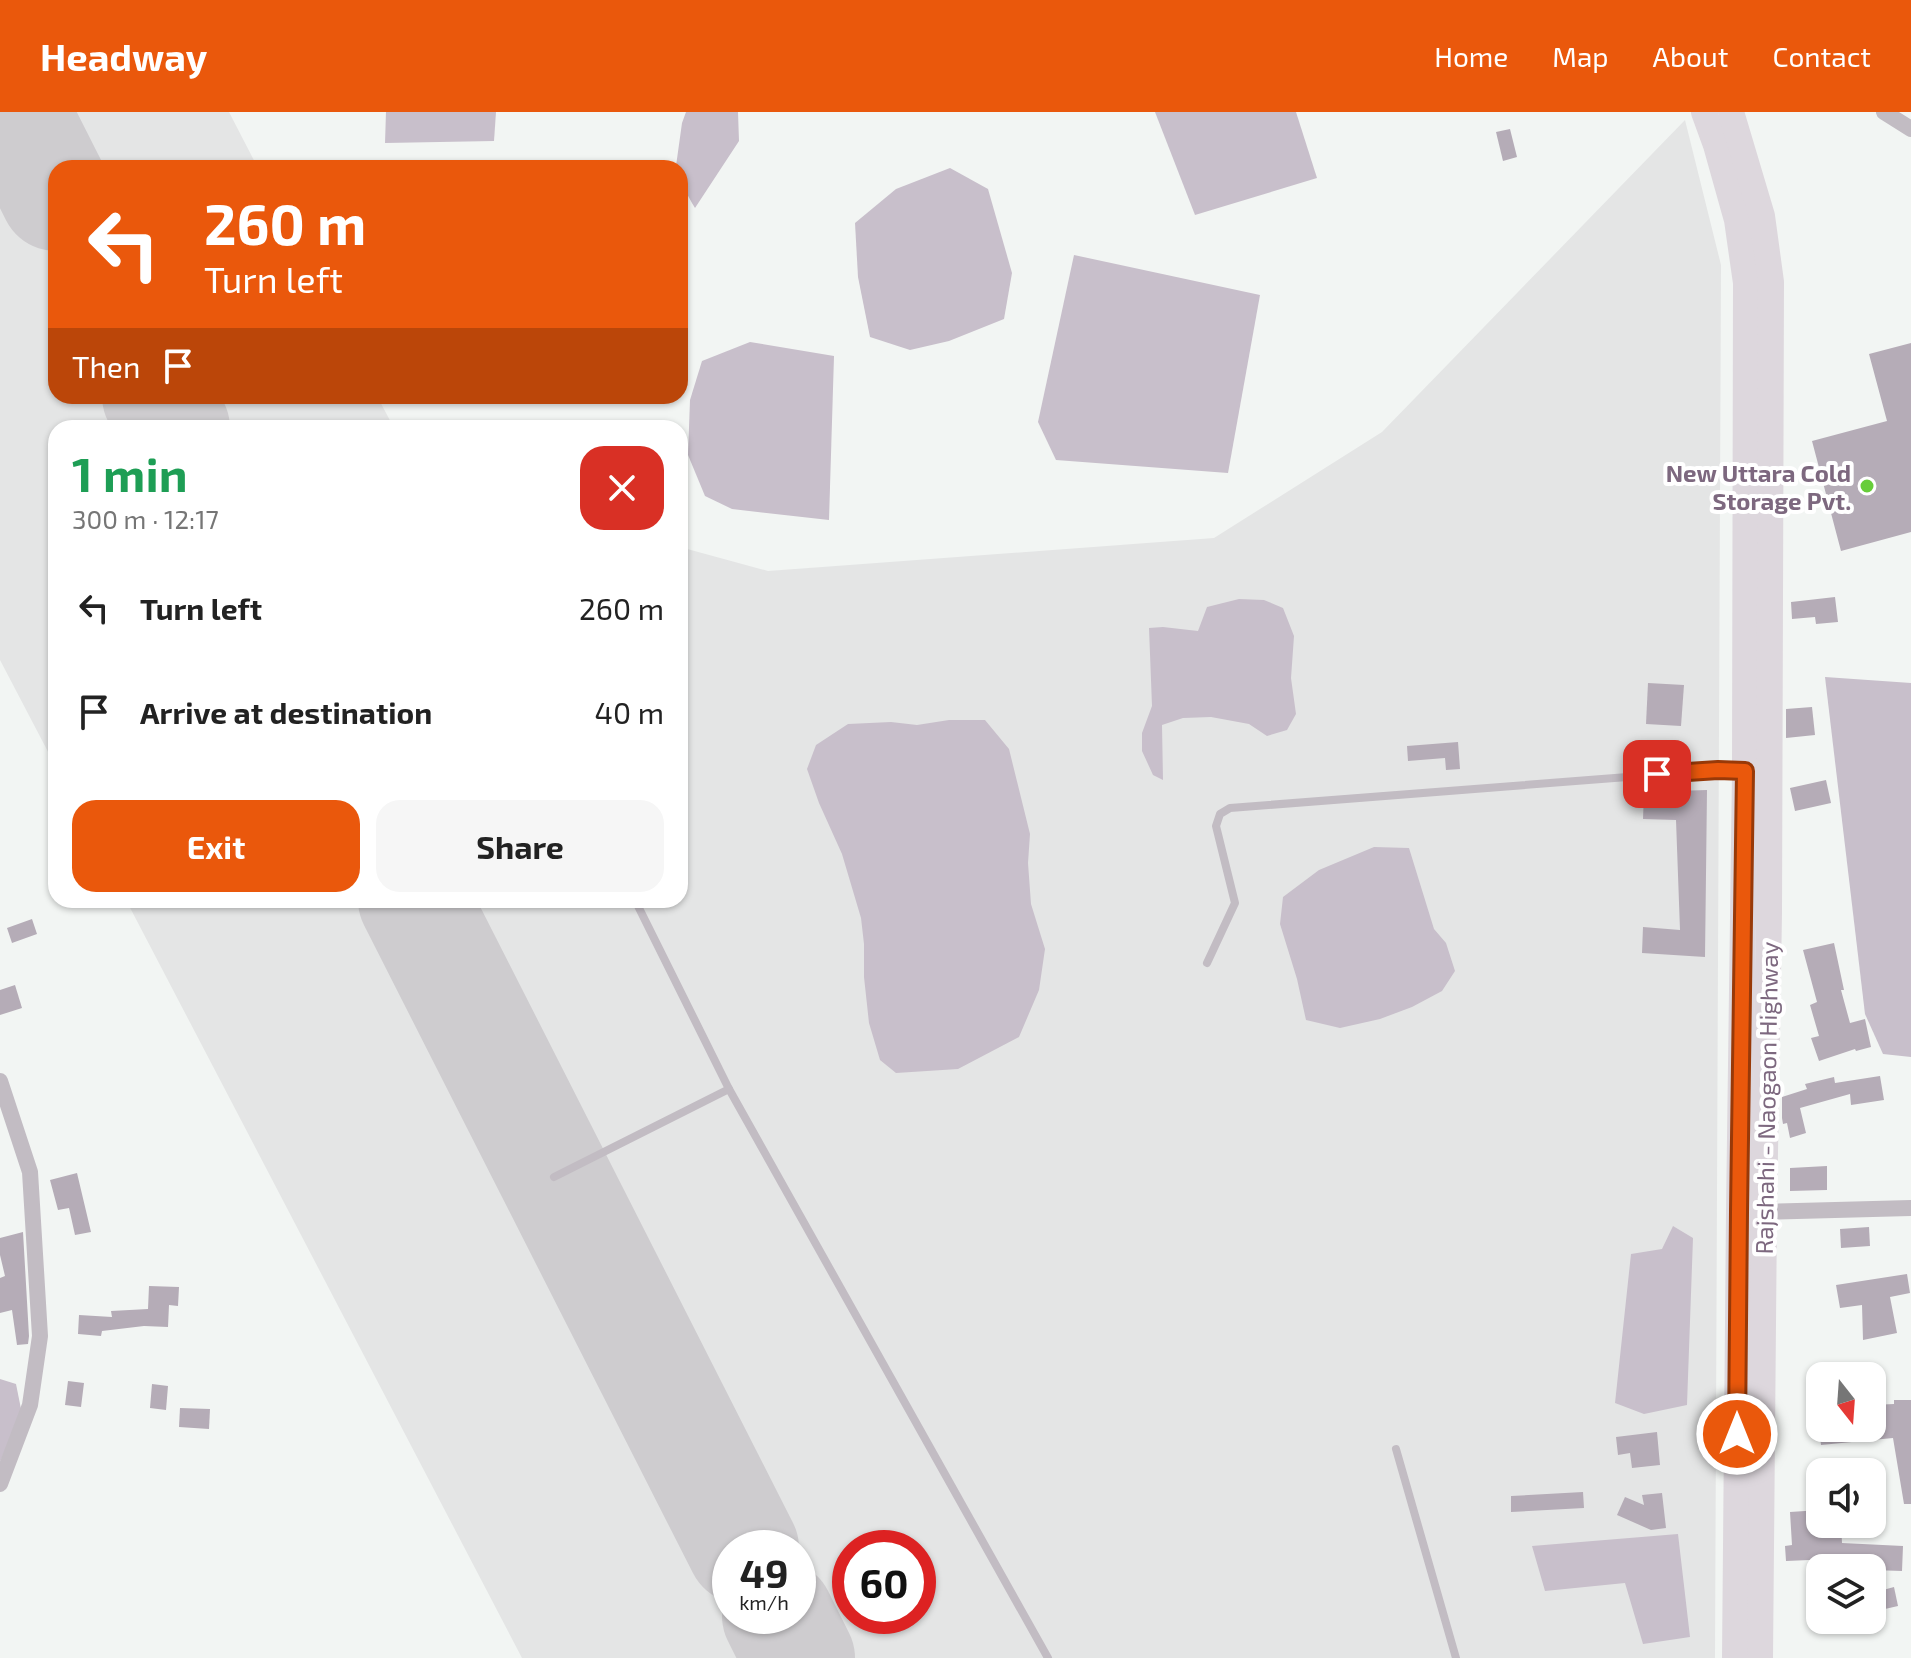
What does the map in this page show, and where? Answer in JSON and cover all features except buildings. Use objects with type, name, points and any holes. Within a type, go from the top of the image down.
[{"type":"main road","name":"Rajshahi - Naogaon Highway","points":[[1704,112],[1737,220],[1746,283],[1745,771],[1735,1658]]},
{"type":"main road","name":"Rajshahi - Naogaon Highway","points":[[1731,112],[1762,216],[1771,282],[1769,913],[1760,1658]]},
{"type":"street","points":[[1884,112],[1911,129]]},
{"type":"street","points":[[0,1081],[30,1172],[40,1336],[30,1405],[0,1484]]},
{"type":"street","points":[[1764,1212],[1911,1208]]},
{"type":"lane","points":[[1207,963],[1235,903],[1216,826],[1220,814],[1230,808],[1718,770],[1745,771]]},
{"type":"lane","points":[[639,908],[729,1089],[1048,1658]]},
{"type":"lane","points":[[554,1177],[729,1089]]},
{"type":"lane","points":[[1396,1449],[1456,1658]]},
{"type":"shaded area","points":[[0,112],[229,112],[254,160],[48,160],[48,404],[381,404],[390,420],[48,420],[48,752],[0,660]]},
{"type":"shaded area","points":[[386,112],[496,112],[494,141],[385,143]]},
{"type":"shaded area","points":[[686,112],[738,112],[739,141],[695,208],[688,195],[688,160],[677,160]]},
{"type":"shaded area","points":[[1155,112],[1296,112],[1317,178],[1195,215]]},
{"type":"shaded area","points":[[1685,120],[1721,265],[1715,1658],[522,1658],[130,908],[688,908],[688,549],[768,571],[1214,538],[1382,432]]},
{"type":"shaded area","points":[[950,168],[988,189],[1012,273],[1004,319],[949,341],[910,350],[870,337],[858,277],[855,223],[896,189]]},
{"type":"shaded area","points":[[1074,255],[1260,295],[1228,473],[1056,460],[1038,422]]},
{"type":"shaded area","points":[[750,342],[834,356],[829,520],[732,509],[705,496],[688,455],[690,400],[702,361]]},
{"type":"shaded area","points":[[1239,599],[1264,600],[1283,608],[1294,636],[1291,678],[1296,714],[1287,730],[1267,736],[1249,724],[1211,717],[1183,718],[1162,725],[1163,780],[1153,775],[1142,751],[1142,733],[1152,706],[1149,628],[1198,631],[1207,607]]},
{"type":"shaded area","points":[[1825,677],[1911,683],[1911,1057],[1883,1054],[1865,1014]]},
{"type":"shaded area","points":[[949,720],[985,720],[1009,749],[1030,834],[1028,863],[1031,904],[1045,949],[1039,990],[1019,1037],[958,1069],[896,1073],[880,1060],[869,1023],[861,918],[842,854],[807,769],[816,745],[848,724],[891,722],[917,725]]},
{"type":"shaded area","points":[[1374,847],[1409,848],[1434,929],[1446,943],[1455,971],[1442,991],[1380,1019],[1340,1028],[1306,1020],[1280,924],[1283,897],[1319,870]]},
{"type":"shaded area","points":[[1673,1226],[1693,1238],[1687,1405],[1644,1414],[1615,1403],[1631,1254],[1662,1249]]},
{"type":"shaded area","points":[[0,1379],[16,1384],[22,1414],[0,1462]]},
{"type":"shaded area","points":[[1678,1534],[1690,1637],[1643,1644],[1625,1583],[1545,1591],[1532,1546]]},
{"type":"runway","points":[[14,112],[48,179]]},
{"type":"runway","points":[[162,404],[170,420]]},
{"type":"runway","points":[[418,908],[734,1530]]},
{"type":"runway","points":[[787,1634],[799,1658]]},
{"type":"place","name":"New Uttara Cold Storage Pvt.","points":[[1867,486]]},
{"type":"route","points":[[1657,774],[1745,771],[1737,1434]]}]
